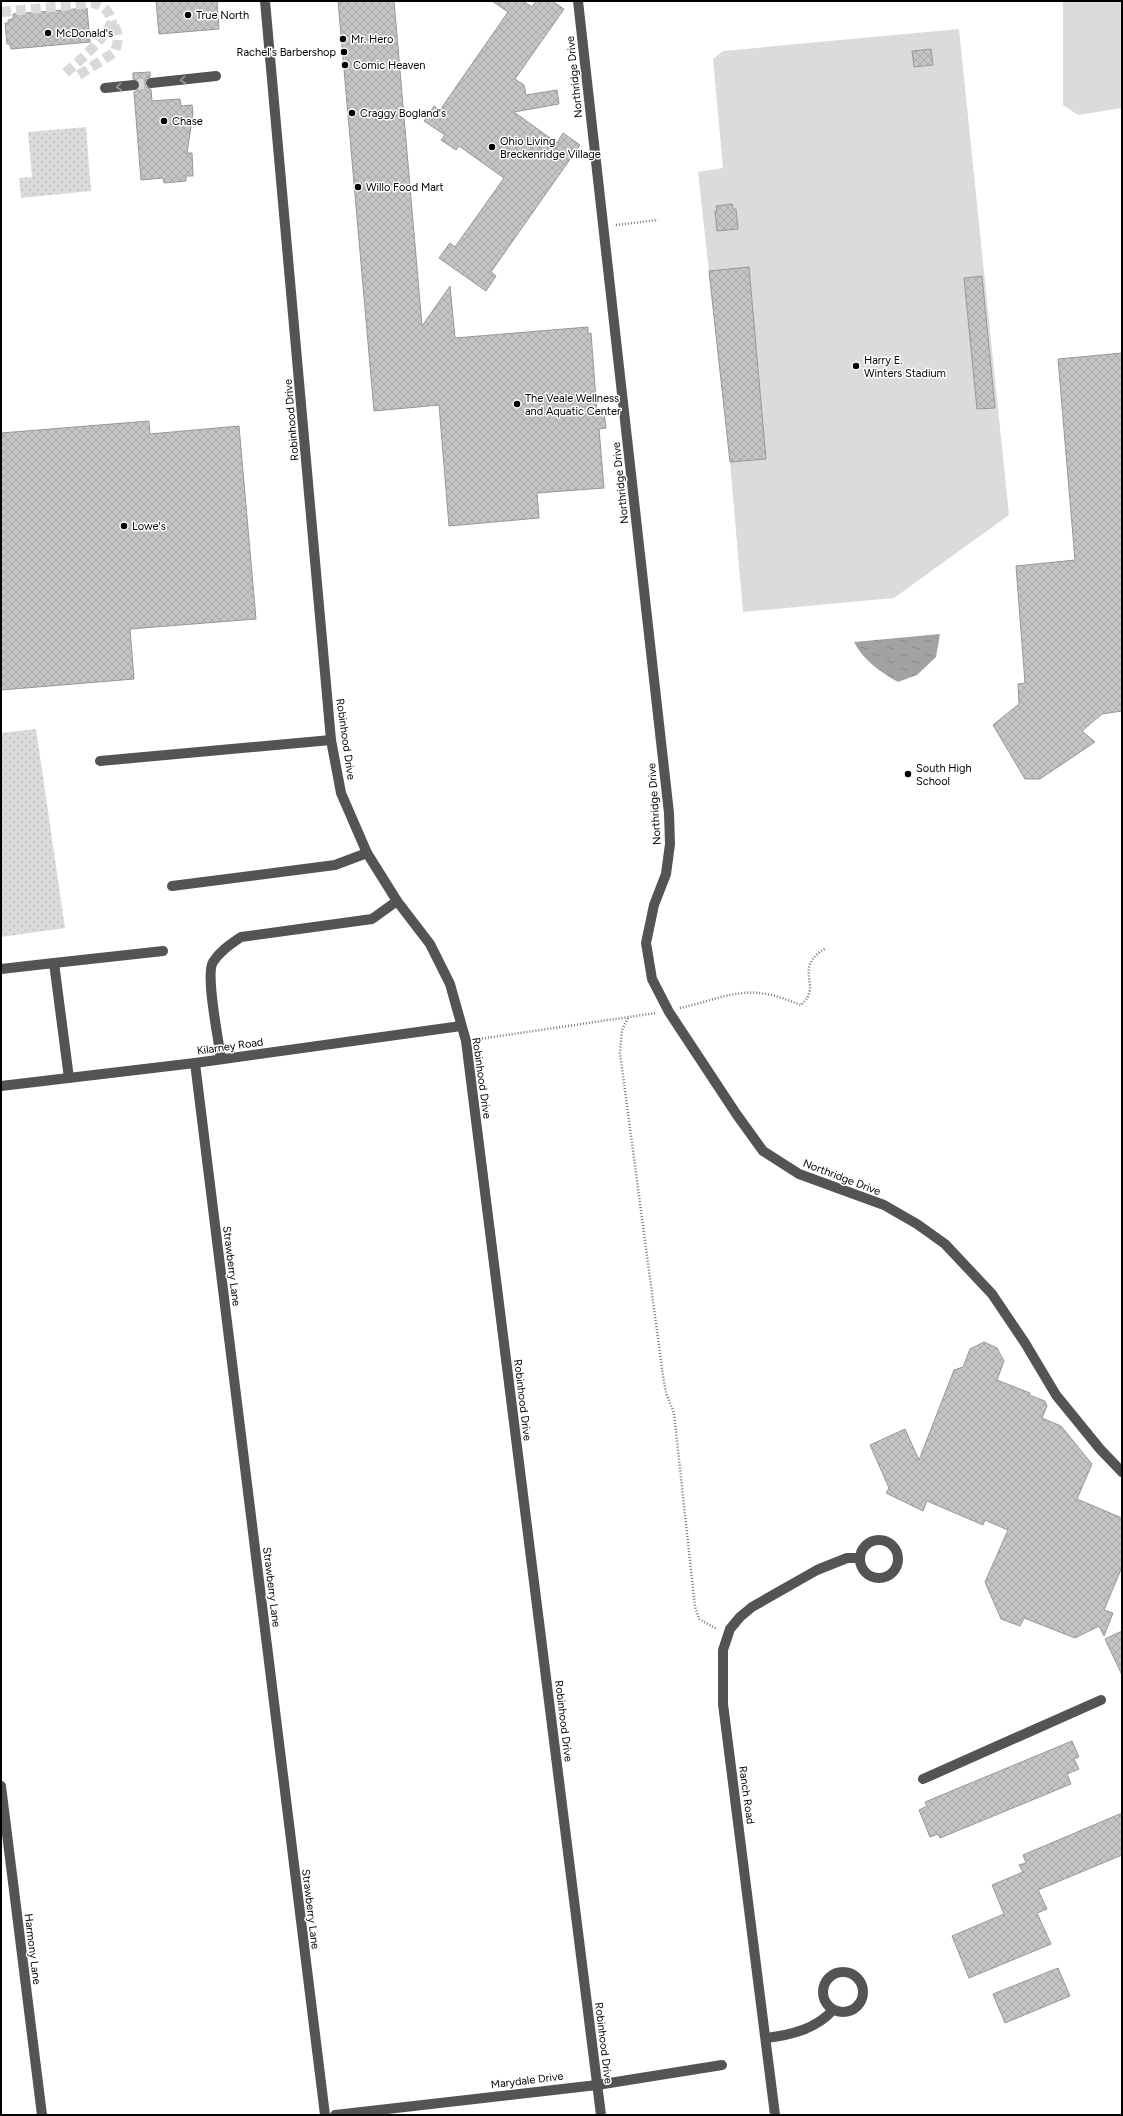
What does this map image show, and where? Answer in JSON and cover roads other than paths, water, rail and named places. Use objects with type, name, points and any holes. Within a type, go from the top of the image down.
[{"type":"street","name":"Robinhood Drive","points":[[265,1],[332,740],[341,793],[366,853],[397,901],[430,944],[450,984],[466,1041],[601,2115]]},
{"type":"street","name":"Northridge Drive","points":[[578,1],[669,813],[670,844],[666,874],[654,905],[646,943],[652,979],[669,1012],[737,1115],[763,1151],[799,1174],[884,1205],[917,1224],[945,1244],[992,1294],[1025,1343],[1056,1395],[1100,1449],[1122,1472]]},
{"type":"street","points":[[151,84],[216,76]]},
{"type":"street","points":[[105,88],[134,85]]},
{"type":"street","points":[[100,761],[332,740]]},
{"type":"street","points":[[172,886],[335,865],[366,853]]},
{"type":"street","points":[[221,1059],[210,978],[212,962],[226,948],[240,937],[372,919],[397,901]]},
{"type":"street","points":[[1,969],[163,951]]},
{"type":"street","points":[[54,963],[69,1078]]},
{"type":"street","name":"Kilarney Road","points":[[1,1086],[195,1063],[461,1026]]},
{"type":"street","name":"Strawberry Lane","points":[[195,1063],[325,2115]]},
{"type":"street","name":"Ranch Road","points":[[776,2115],[723,1704],[723,1650],[728,1634],[740,1618],[752,1607],[817,1570],[847,1558],[860,1558]]},
{"type":"street","points":[[923,1779],[1101,1700]]},
{"type":"street","name":"Harmony Lane","points":[[1,1786],[42,2115]]},
{"type":"street","points":[[766,2038],[806,2029],[825,2019],[833,2010]]},
{"type":"street","name":"Marydale Drive","points":[[335,2115],[597,2085],[722,2066]]},
{"type":"water","points":[[940,634],[936,657],[917,675],[898,682],[867,660],[854,642]]},
{"type":"tunnel","points":[[1,12],[94,3],[106,10],[112,22],[107,30],[89,51],[62,76]]},
{"type":"tunnel","points":[[79,75],[115,52],[118,37],[112,22]]},
{"type":"tunnel","points":[[134,85],[151,83]]},
{"type":"place","name":"True North","points":[[188,15]]},
{"type":"place","name":"McDonald's","points":[[48,33]]},
{"type":"place","name":"Mr. Hero","points":[[343,39]]},
{"type":"place","name":"Rachel's Barbershop","points":[[344,52]]},
{"type":"place","name":"Comic Heaven","points":[[345,65]]},
{"type":"place","name":"Craggy Bogland's","points":[[352,113]]},
{"type":"place","name":"Chase","points":[[164,121]]},
{"type":"place","name":"Ohio Living Breckenridge Village","points":[[492,147]]},
{"type":"place","name":"Willo Food Mart","points":[[358,187]]},
{"type":"place","name":"Harry E. Winters Stadium","points":[[856,366]]},
{"type":"place","name":"The Veale Wellness and Aquatic Center","points":[[517,404]]},
{"type":"place","name":"Lowe's","points":[[124,526]]},
{"type":"place","name":"South High School","points":[[908,774]]}]
